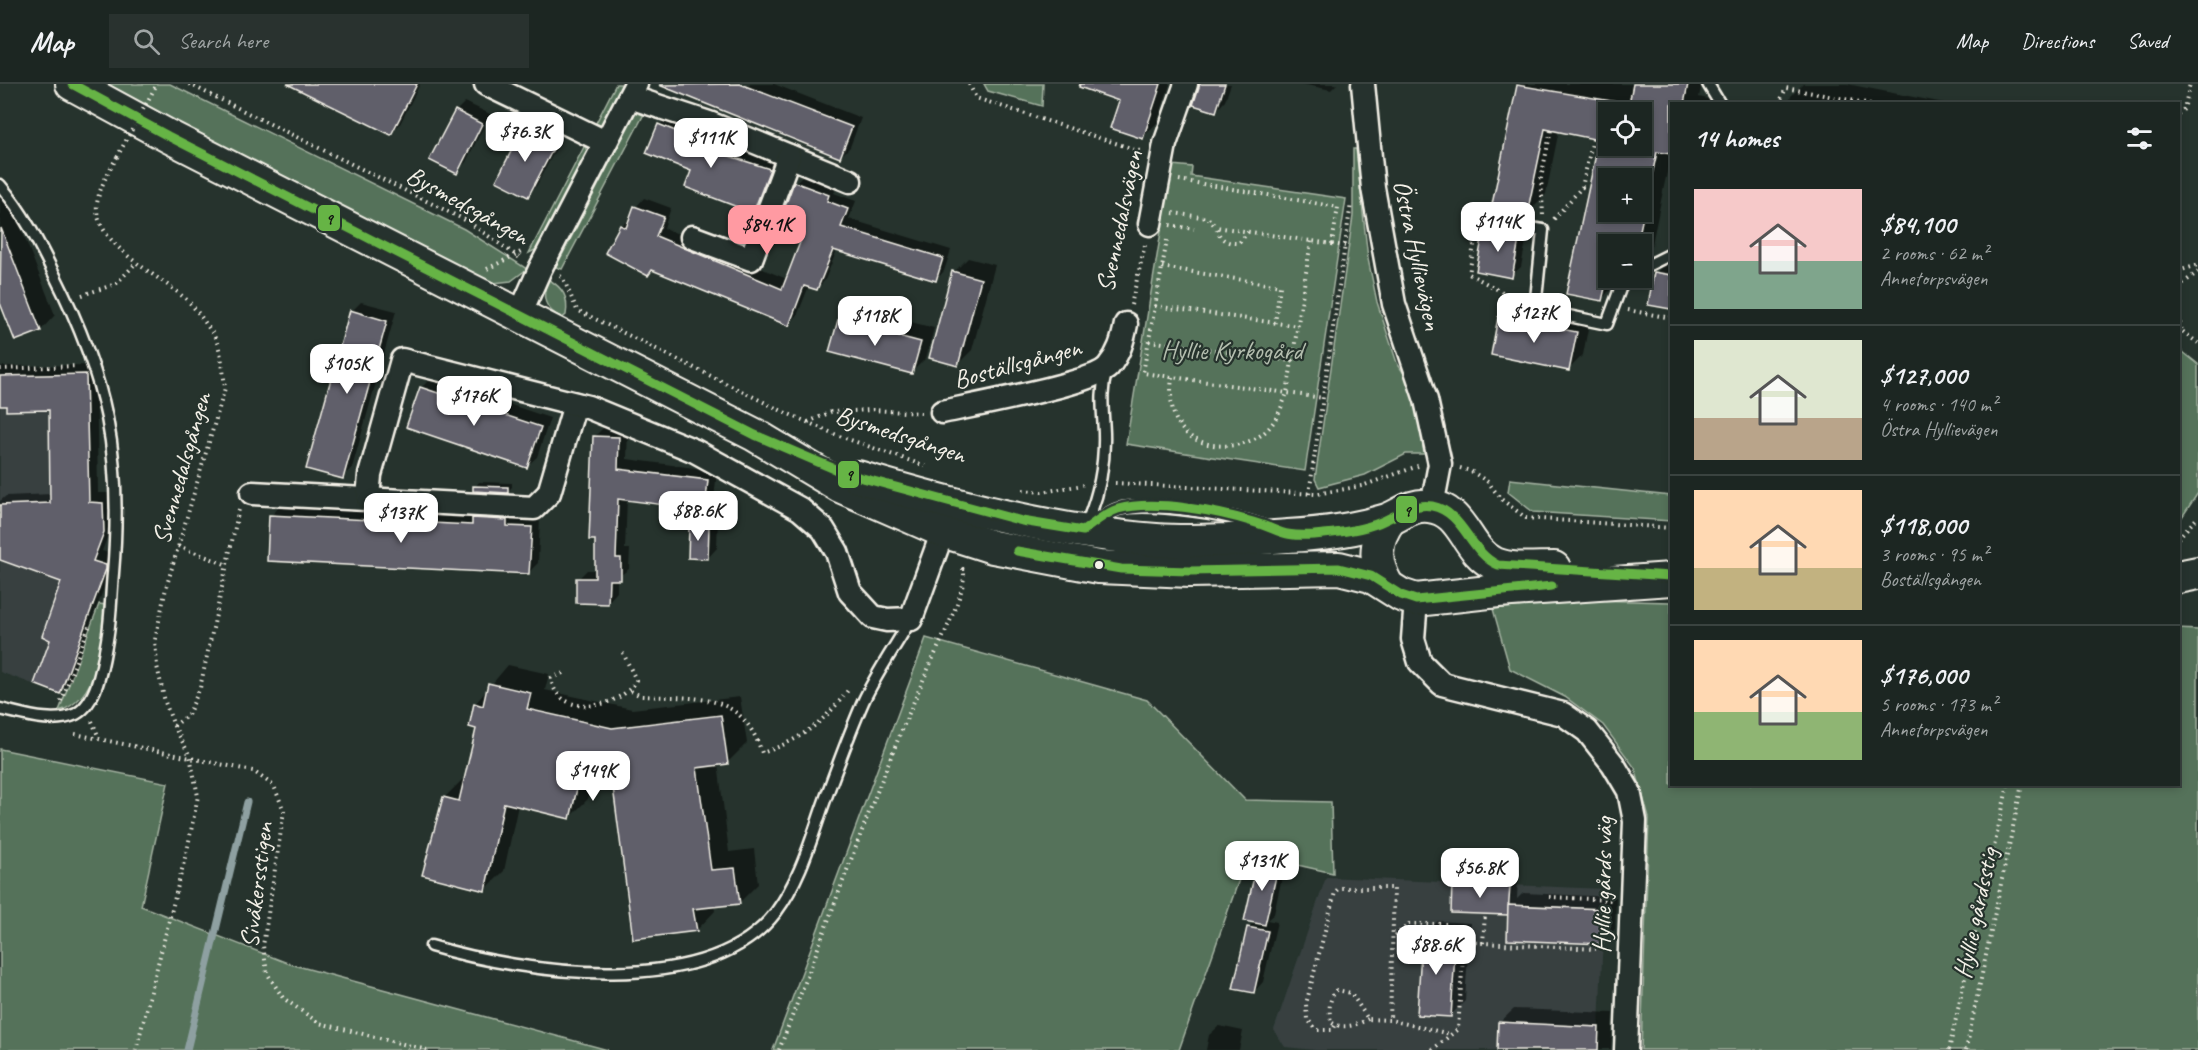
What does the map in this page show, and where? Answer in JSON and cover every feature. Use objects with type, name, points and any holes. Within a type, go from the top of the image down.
[{"type":"main road","points":[[72,84],[168,136],[755,435],[840,486],[945,517],[1022,521],[1158,540],[1287,536],[1347,530],[1390,519]]},
{"type":"main road","points":[[1388,585],[1379,571],[1376,555],[1380,532],[1390,519],[1404,509],[1432,506],[1457,519],[1480,553],[1494,564],[1670,577]]},
{"type":"main road","points":[[945,517],[993,547],[1099,567],[1190,571],[1339,568],[1357,570],[1388,585],[1401,595],[1416,600],[1431,600],[1446,595],[1670,577]]},
{"type":"main road","points":[[1446,595],[1459,585],[1468,571],[1471,549],[1467,533]]},
{"type":"main road","points":[[2180,577],[2198,573]]},
{"type":"main road","points":[[2180,596],[2198,596]]},
{"type":"street","points":[[486,84],[605,142]]},
{"type":"street","name":"Svennedalsvägen","points":[[1160,225],[1162,158],[1186,84]]},
{"type":"street","name":"Östra Hyllievägen","points":[[1363,84],[1373,188],[1394,304],[1426,400],[1440,464],[1432,506]]},
{"type":"street","points":[[520,314],[540,268],[633,90],[850,181]]},
{"type":"street","points":[[692,237],[751,260],[789,156]]},
{"type":"street","name":"Svennedalsvägen","points":[[1107,369],[1121,347],[1126,324]]},
{"type":"street","points":[[368,498],[370,475],[402,360],[574,404],[695,451],[800,509],[823,529],[837,552],[850,592],[873,617],[911,619],[945,517]]},
{"type":"street","name":"Boställsgången","points":[[942,412],[1061,385],[1107,369]]},
{"type":"street","points":[[252,493],[534,508],[549,493],[574,404]]},
{"type":"street","name":"Hyllie gårds väg","points":[[1416,600],[1413,639],[1420,662],[1442,684],[1563,714],[1587,731],[1613,764],[1629,791],[1635,821],[1626,1050]]},
{"type":"lane","points":[[1708,84],[1719,102]]},
{"type":"lane","points":[[0,185],[33,232],[68,300],[103,393],[114,448],[117,524],[111,621],[102,663],[90,699],[78,713],[52,719],[0,709]]},
{"type":"lane","points":[[1487,221],[1543,230],[1535,309],[1607,324],[1620,288]]},
{"type":"lane","points":[[1652,264],[1670,254]]},
{"type":"lane","points":[[1083,531],[1095,506],[1100,482],[1104,434],[1100,393],[1107,369]]},
{"type":"lane","points":[[431,946],[480,960],[534,969],[586,972],[645,971],[698,961],[744,942],[775,913],[802,868],[864,700],[911,619]]},
{"type":"path","name":"Svennedalsgången","points":[[136,1050],[188,846],[198,796],[190,756],[174,726],[157,666],[155,640],[178,546],[225,388],[223,363],[214,336],[188,302],[136,263],[103,231],[97,205],[105,179],[157,84]]},
{"type":"path","name":"Bysmedsgången","points":[[189,84],[467,221],[540,268],[563,278],[577,310],[807,423],[926,466]]},
{"type":"path","points":[[969,84],[976,98],[1162,158]]},
{"type":"path","points":[[2180,112],[2184,109],[2190,84]]},
{"type":"path","points":[[1780,102],[1786,88],[1860,102]]},
{"type":"path","points":[[1543,230],[1541,178],[1551,130]]},
{"type":"path","points":[[1543,230],[1582,187],[1593,139]]},
{"type":"path","points":[[1535,177],[1541,178]]},
{"type":"path","points":[[1176,191],[1178,180],[1338,207],[1332,244]]},
{"type":"path","points":[[1582,187],[1588,188]]},
{"type":"path","points":[[1310,494],[1352,194]]},
{"type":"path","points":[[1174,202],[1172,212],[1160,225],[1162,267],[1143,373],[1323,398]]},
{"type":"path","points":[[1172,212],[1208,218],[1223,240],[1231,243],[1239,243],[1248,232]]},
{"type":"path","points":[[1160,225],[1194,229]]},
{"type":"path","name":"Svennedalsvägen","points":[[1126,324],[1160,225]]},
{"type":"path","points":[[1216,227],[1345,246]]},
{"type":"path","points":[[1476,231],[1469,274],[1535,309]]},
{"type":"path","points":[[1172,377],[1171,403],[1182,430],[1202,442],[1220,445],[1246,444],[1258,438],[1279,414],[1287,393],[1311,241]]},
{"type":"path","points":[[68,300],[116,284],[136,263]]},
{"type":"path","points":[[2180,270],[2198,265]]},
{"type":"path","points":[[1162,267],[1280,286],[1275,323]]},
{"type":"path","points":[[2180,285],[2198,272]]},
{"type":"path","points":[[1155,306],[1298,326]]},
{"type":"path","points":[[1613,307],[1670,318]]},
{"type":"path","points":[[2180,329],[2198,343]]},
{"type":"path","points":[[1149,341],[1293,361]]},
{"type":"path","points":[[0,369],[93,366]]},
{"type":"path","points":[[807,423],[831,412],[942,412]]},
{"type":"path","points":[[1013,489],[1042,492],[1100,482],[1310,494],[1362,486],[1409,467],[1440,464],[1471,471],[1488,482],[1501,499],[1526,518],[1670,528]]},
{"type":"path","points":[[174,726],[188,715],[200,688],[225,564],[241,500],[252,493]]},
{"type":"path","points":[[2180,536],[2198,517]]},
{"type":"path","points":[[178,546],[225,564]]},
{"type":"path","points":[[779,1050],[880,788],[945,634],[964,580],[963,569]]},
{"type":"path","points":[[52,719],[80,644],[91,623]]},
{"type":"path","points":[[563,673],[551,678],[552,688],[563,700],[580,705],[601,705],[631,691],[636,680],[623,652]]},
{"type":"path","points":[[631,691],[641,696],[720,702],[732,708],[749,724],[762,753],[788,744],[807,732],[835,708],[851,686]]},
{"type":"path","name":"Sivåkersstigen","points":[[52,719],[63,731],[253,771],[274,786],[284,811],[283,831],[263,946],[267,973],[283,998],[319,1023],[427,1050]]},
{"type":"path","points":[[1949,1050],[2008,786]]},
{"type":"path","name":"Hyllie gårdsstig","points":[[1966,1050],[2022,786]]},
{"type":"path","points":[[1335,1026],[1333,1030],[1317,1030],[1307,1019],[1306,1004],[1335,892],[1339,888],[1394,888],[1390,1020]]},
{"type":"path","points":[[1549,897],[1604,899]]},
{"type":"path","points":[[1483,943],[1485,914]]},
{"type":"path","points":[[1394,937],[1409,924],[1448,924],[1464,942],[1596,949]]},
{"type":"path","points":[[1432,1050],[1458,1029],[1464,942]]},
{"type":"path","points":[[1368,1019],[1351,993],[1337,990],[1331,998],[1329,1010],[1331,1023],[1335,1026],[1350,1026],[1368,1019],[1390,1020],[1451,1034]]},
{"type":"shaded area","points":[[86,374],[89,502],[103,503],[104,529],[99,530],[91,552],[96,554],[94,560],[107,565],[60,694],[0,672],[0,376]]},
{"type":"shaded area","points":[[1326,877],[1605,889],[1598,1050],[1315,1050],[1285,1047],[1274,1030]]},
{"type":"green space","points":[[103,84],[170,84],[464,229],[527,269],[511,281],[493,283],[167,120]]},
{"type":"green space","points":[[616,84],[625,84],[606,123],[595,125]]},
{"type":"green space","points":[[984,84],[1043,84],[1042,106],[988,91]]},
{"type":"green space","points":[[637,110],[644,114],[562,269],[556,267]]},
{"type":"green space","points":[[585,145],[587,153],[537,249],[529,253]]},
{"type":"green space","points":[[1353,149],[1356,149],[1368,259],[1377,302],[1397,363],[1414,389],[1424,454],[1406,454],[1365,475],[1319,487],[1315,479],[1353,216]]},
{"type":"green space","name":"Hyllie Kyrkogård","points":[[1172,165],[1192,167],[1191,176],[1346,199],[1305,471],[1126,444]]},
{"type":"green space","points":[[548,279],[558,286],[566,298],[566,315],[562,318],[551,311],[546,302],[545,291]]},
{"type":"green space","points":[[2180,350],[2198,364],[2198,493],[2180,520]]},
{"type":"green space","points":[[1510,479],[1670,496],[1670,521],[1533,512],[1508,492]]},
{"type":"green space","points":[[1588,600],[1670,602],[1670,786],[2180,786],[2180,629],[2198,630],[2198,1050],[1641,1050],[1649,818],[1635,768],[1603,725],[1565,697],[1510,669],[1493,609]]},
{"type":"green space","points":[[99,604],[106,605],[97,667],[83,695],[72,705],[59,711]]},
{"type":"green space","points":[[926,638],[1147,700],[1245,800],[1331,802],[1333,873],[1248,854],[1179,1050],[773,1050]]},
{"type":"green space","points":[[0,749],[168,783],[141,906],[290,964],[608,1050],[0,1050]]},
{"type":"building","points":[[287,84],[417,84],[391,135]]},
{"type":"building","points":[[740,84],[852,127],[840,158],[659,85]]},
{"type":"building","points":[[1080,84],[1161,84],[1143,139],[1110,128],[1119,101],[1079,87]]},
{"type":"building","points":[[1200,84],[1225,84],[1216,112],[1193,105]]},
{"type":"building","points":[[1633,84],[1688,84],[1684,102],[1670,102],[1670,154],[1657,152],[1652,175],[1652,168],[1598,168],[1598,222],[1642,222],[1639,234],[1598,234],[1598,288],[1605,288],[1602,301],[1566,294],[1598,145],[1598,156],[1652,156],[1652,102],[1629,102]]},
{"type":"building","points":[[1517,85],[1617,102],[1598,102],[1598,140],[1545,129],[1527,214],[1524,214],[1523,219],[1490,214]]},
{"type":"building","points":[[455,110],[482,124],[457,174],[429,160]]},
{"type":"building","points":[[658,124],[703,142],[701,147],[770,169],[753,213],[685,187],[691,171],[646,153]]},
{"type":"building","points":[[523,128],[555,145],[528,197],[496,181]]},
{"type":"building","points":[[794,182],[829,195],[827,201],[848,209],[841,227],[943,258],[936,281],[833,250],[817,290],[804,286],[789,326],[652,270],[648,276],[605,253],[620,225],[626,228],[634,206],[664,217],[656,236],[782,289],[802,237],[782,230],[784,225],[779,223]]},
{"type":"building","points":[[1,228],[41,331],[15,341],[0,303]]},
{"type":"building","points":[[1484,228],[1520,234],[1512,278],[1476,271]]},
{"type":"building","points":[[952,271],[981,279],[958,366],[929,358]]},
{"type":"building","points":[[1654,272],[1670,275],[1670,309],[1648,305]]},
{"type":"building","points":[[350,310],[387,321],[343,479],[306,469]]},
{"type":"building","points":[[1498,317],[1577,332],[1569,371],[1491,355]]},
{"type":"building","points":[[838,320],[921,342],[912,374],[829,352]]},
{"type":"building","points":[[86,374],[89,502],[103,503],[104,532],[93,561],[106,565],[106,569],[60,694],[34,684],[50,640],[42,636],[61,582],[0,560],[0,505],[50,503],[49,410],[6,411],[6,406],[0,406],[0,376]]},
{"type":"building","points":[[420,387],[541,427],[527,468],[406,427]]},
{"type":"building","points":[[593,436],[619,437],[618,469],[708,480],[705,510],[618,499],[616,558],[621,558],[621,580],[609,580],[608,604],[576,603],[576,578],[595,578],[595,540],[589,540]]},
{"type":"building","points":[[473,486],[508,487],[508,493],[473,491]]},
{"type":"building","points":[[269,515],[472,525],[472,518],[507,520],[507,526],[532,527],[529,574],[267,561]]},
{"type":"building","points":[[689,526],[709,527],[708,559],[688,558]]},
{"type":"building","points":[[488,683],[531,693],[527,709],[612,728],[721,715],[728,764],[697,768],[711,870],[735,868],[740,904],[693,909],[697,931],[633,939],[613,787],[579,780],[570,819],[504,803],[485,891],[422,875],[443,797],[459,801],[476,729],[469,727],[474,703],[483,706]]},
{"type":"building","points":[[1258,859],[1279,863],[1265,925],[1244,921]]},
{"type":"building","points":[[1452,883],[1510,886],[1508,915],[1451,913]]},
{"type":"building","points":[[1508,905],[1604,909],[1603,944],[1507,940]]},
{"type":"building","points":[[1247,927],[1268,931],[1254,993],[1233,989]]},
{"type":"building","points":[[1422,935],[1456,937],[1451,1017],[1417,1015]]},
{"type":"building","points":[[1498,1022],[1599,1027],[1598,1050],[1497,1050]]},
{"type":"waterway","points":[[187,1050],[247,802]]},
{"type":"transit line","name":"9","points":[[72,84],[168,136],[755,435],[844,473],[1022,521],[1083,531],[1100,518],[1118,509],[1149,505],[1204,510],[1253,522],[1287,534],[1314,535],[1376,524],[1410,508],[1425,505],[1443,510],[1452,516],[1480,551],[1498,565],[1670,576]]},
{"type":"transit line","name":"9","points":[[1017,551],[1121,569],[1190,571],[1339,568],[1371,576],[1401,595],[1416,600],[1552,586]]}]
